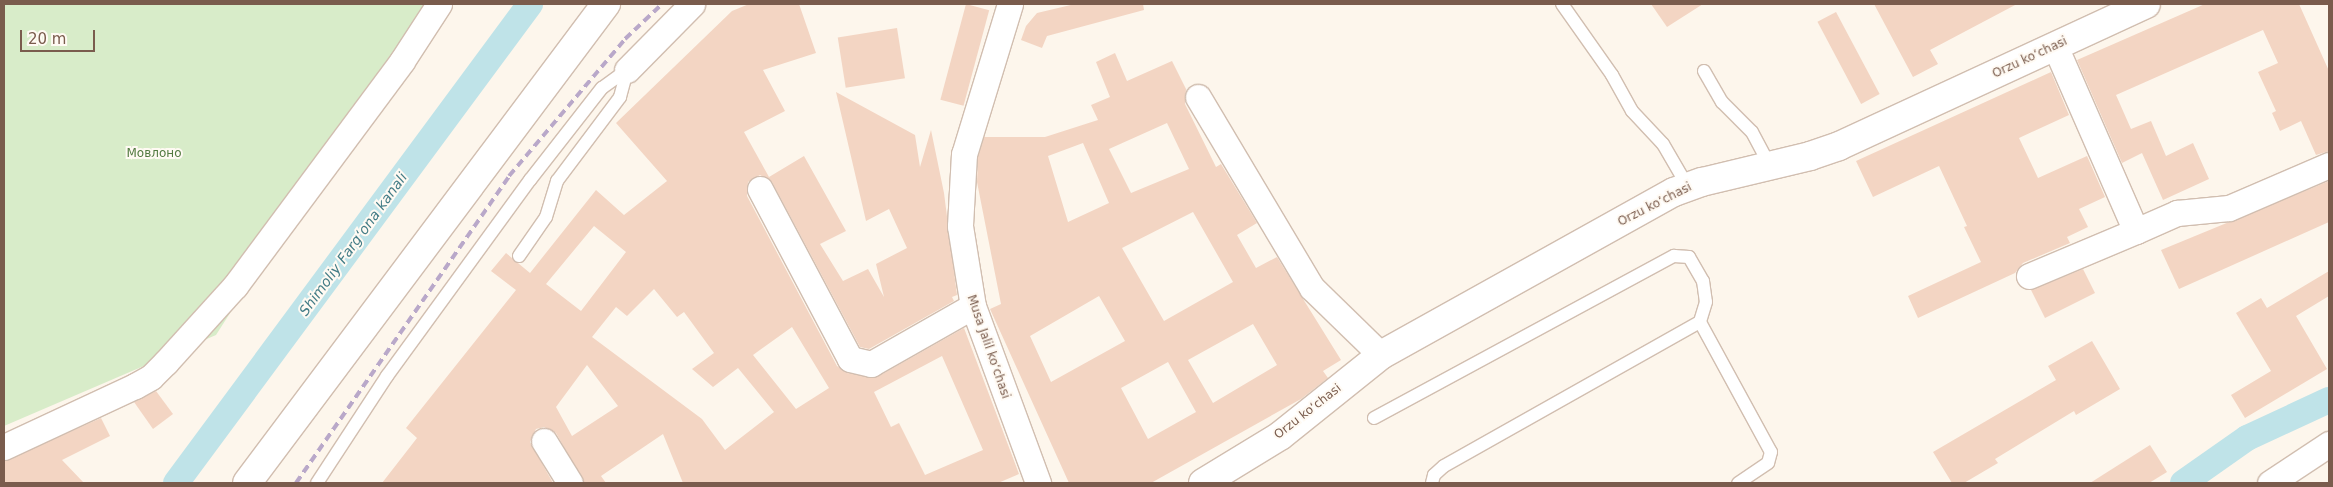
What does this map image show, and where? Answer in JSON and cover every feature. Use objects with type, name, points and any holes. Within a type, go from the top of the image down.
[{"type":"street","points":[[4,447],[135,386],[151,377],[166,362],[235,286],[402,61],[439,4]]},
{"type":"street","points":[[246,483],[606,4]]},
{"type":"street","points":[[627,70],[692,4]]},
{"type":"street","name":"Musa Jalil koʻchasi","points":[[1010,4],[964,154],[960,226],[973,306],[1038,483]]},
{"type":"street","name":"Orzu koʻchasi","points":[[1203,483],[1280,436],[1381,355],[1688,187],[1839,146],[2146,4]]},
{"type":"street","points":[[2055,46],[2136,231]]},
{"type":"street","points":[[1198,97],[1312,288],[1381,355]]},
{"type":"street","points":[[2029,276],[2177,213],[2229,208],[2329,165]]},
{"type":"street","points":[[760,189],[850,359],[871,364],[973,306]]},
{"type":"street","points":[[544,441],[570,483]]},
{"type":"street","points":[[2270,483],[2329,444]]},
{"type":"lane","points":[[1562,4],[1612,75],[1632,111],[1663,144],[1688,187]]},
{"type":"lane","points":[[519,256],[546,217],[557,181],[620,97],[627,70]]},
{"type":"lane","points":[[318,483],[387,376],[530,180],[602,88],[627,70]]},
{"type":"lane","points":[[1704,71],[1722,102],[1752,132],[1770,166]]},
{"type":"lane","points":[[1374,418],[1674,256],[1689,257],[1703,280],[1706,302],[1700,322],[1444,466],[1434,475],[1432,483]]},
{"type":"lane","points":[[1700,322],[1771,452],[1768,463],[1738,483]]},
{"type":"green space","name":"Мовлоно","points":[[4,4],[428,4],[216,335],[4,426]]},
{"type":"building","points":[[749,4],[799,4],[816,53],[763,70],[785,111],[744,132],[769,177],[804,156],[846,231],[820,244],[843,281],[868,269],[884,297],[876,264],[907,248],[889,209],[866,221],[836,92],[915,135],[920,167],[931,130],[944,193],[957,295],[952,297],[954,301],[869,349],[860,347],[772,182],[760,175],[748,182],[747,196],[837,366],[847,373],[877,377],[964,328],[1019,474],[998,483],[683,483],[663,434],[601,476],[606,483],[584,483],[556,433],[544,427],[536,429],[530,442],[553,483],[382,483],[417,438],[406,428],[516,290],[491,271],[506,253],[530,273],[596,190],[624,215],[667,181],[616,123],[732,11]],"holes":[[[594,226],[626,252],[581,311],[546,284]],[[654,289],[677,317],[684,312],[714,353],[692,369],[713,387],[738,368],[774,412],[725,450],[702,419],[592,337],[616,307],[627,316]],[[792,327],[829,388],[796,409],[753,355]],[[942,356],[983,450],[925,475],[899,423],[891,427],[874,392]],[[587,365],[618,406],[572,436],[556,407]]]},
{"type":"building","points":[[966,4],[989,10],[964,106],[940,100]]},
{"type":"building","points":[[1075,4],[1143,4],[1144,10],[1047,36],[1042,48],[1021,40],[1026,26],[1037,13]]},
{"type":"building","points":[[1651,4],[1703,4],[1667,27]]},
{"type":"building","points":[[1874,4],[2017,4],[1930,50],[1938,64],[1913,77]]},
{"type":"building","points":[[2205,4],[2299,4],[2329,71],[2329,151],[2316,155],[2301,121],[2280,131],[2272,113],[2276,111],[2258,72],[2278,63],[2263,30],[2116,95],[2131,129],[2151,121],[2166,156],[2193,143],[2209,179],[2163,200],[2142,153],[2122,163],[2077,60]]},
{"type":"building","points":[[1836,12],[1880,94],[1861,104],[1817,22]]},
{"type":"building","points":[[897,28],[905,78],[846,88],[838,37]]},
{"type":"building","points":[[1115,53],[1127,81],[1172,61],[1186,89],[1185,104],[1216,167],[1221,164],[1257,223],[1237,235],[1256,268],[1277,257],[1341,360],[1323,371],[1328,378],[1301,399],[1151,483],[1069,483],[990,309],[1001,304],[977,182],[978,157],[984,137],[1045,137],[1098,120],[1091,105],[1110,97],[1096,62]],"holes":[[[1167,123],[1189,169],[1131,193],[1109,149]],[[1083,143],[1109,203],[1068,222],[1048,156]],[[1193,212],[1233,282],[1164,321],[1122,248]],[[1099,296],[1125,341],[1051,382],[1030,336]],[[1253,324],[1277,365],[1213,403],[1188,360]],[[1168,362],[1196,412],[1148,439],[1121,388]]]},
{"type":"building","points":[[2051,72],[2069,115],[2019,138],[2038,178],[2087,156],[2105,197],[2079,209],[2088,227],[2067,237],[2070,243],[2023,263],[2015,273],[1918,318],[1908,296],[1981,262],[1964,227],[1967,226],[1939,166],[1873,197],[1856,161]]},
{"type":"building","points":[[2329,181],[2329,222],[2179,289],[2161,250]]},
{"type":"building","points":[[2083,269],[2095,293],[2045,318],[2031,290]]},
{"type":"building","points":[[2329,271],[2329,296],[2296,316],[2327,369],[2245,418],[2231,395],[2271,371],[2236,313],[2261,298],[2267,308]]},
{"type":"building","points":[[2092,341],[2120,389],[2076,415],[2074,411],[1995,459],[1998,463],[1964,483],[1952,483],[1933,452],[2056,380],[2048,366]]},
{"type":"building","points":[[156,391],[173,414],[153,429],[134,402]]},
{"type":"building","points":[[101,418],[110,436],[62,460],[84,483],[4,483],[4,461]]},
{"type":"building","points":[[2150,445],[2167,472],[2149,483],[2090,483]]},
{"type":"waterway","name":"Shimoliy Fargʻona kanali","points":[[176,483],[530,4]]},
{"type":"waterway","points":[[2183,483],[2247,438],[2329,400]]},
{"type":"railway","points":[[296,483],[509,176],[625,39],[662,4]]}]
